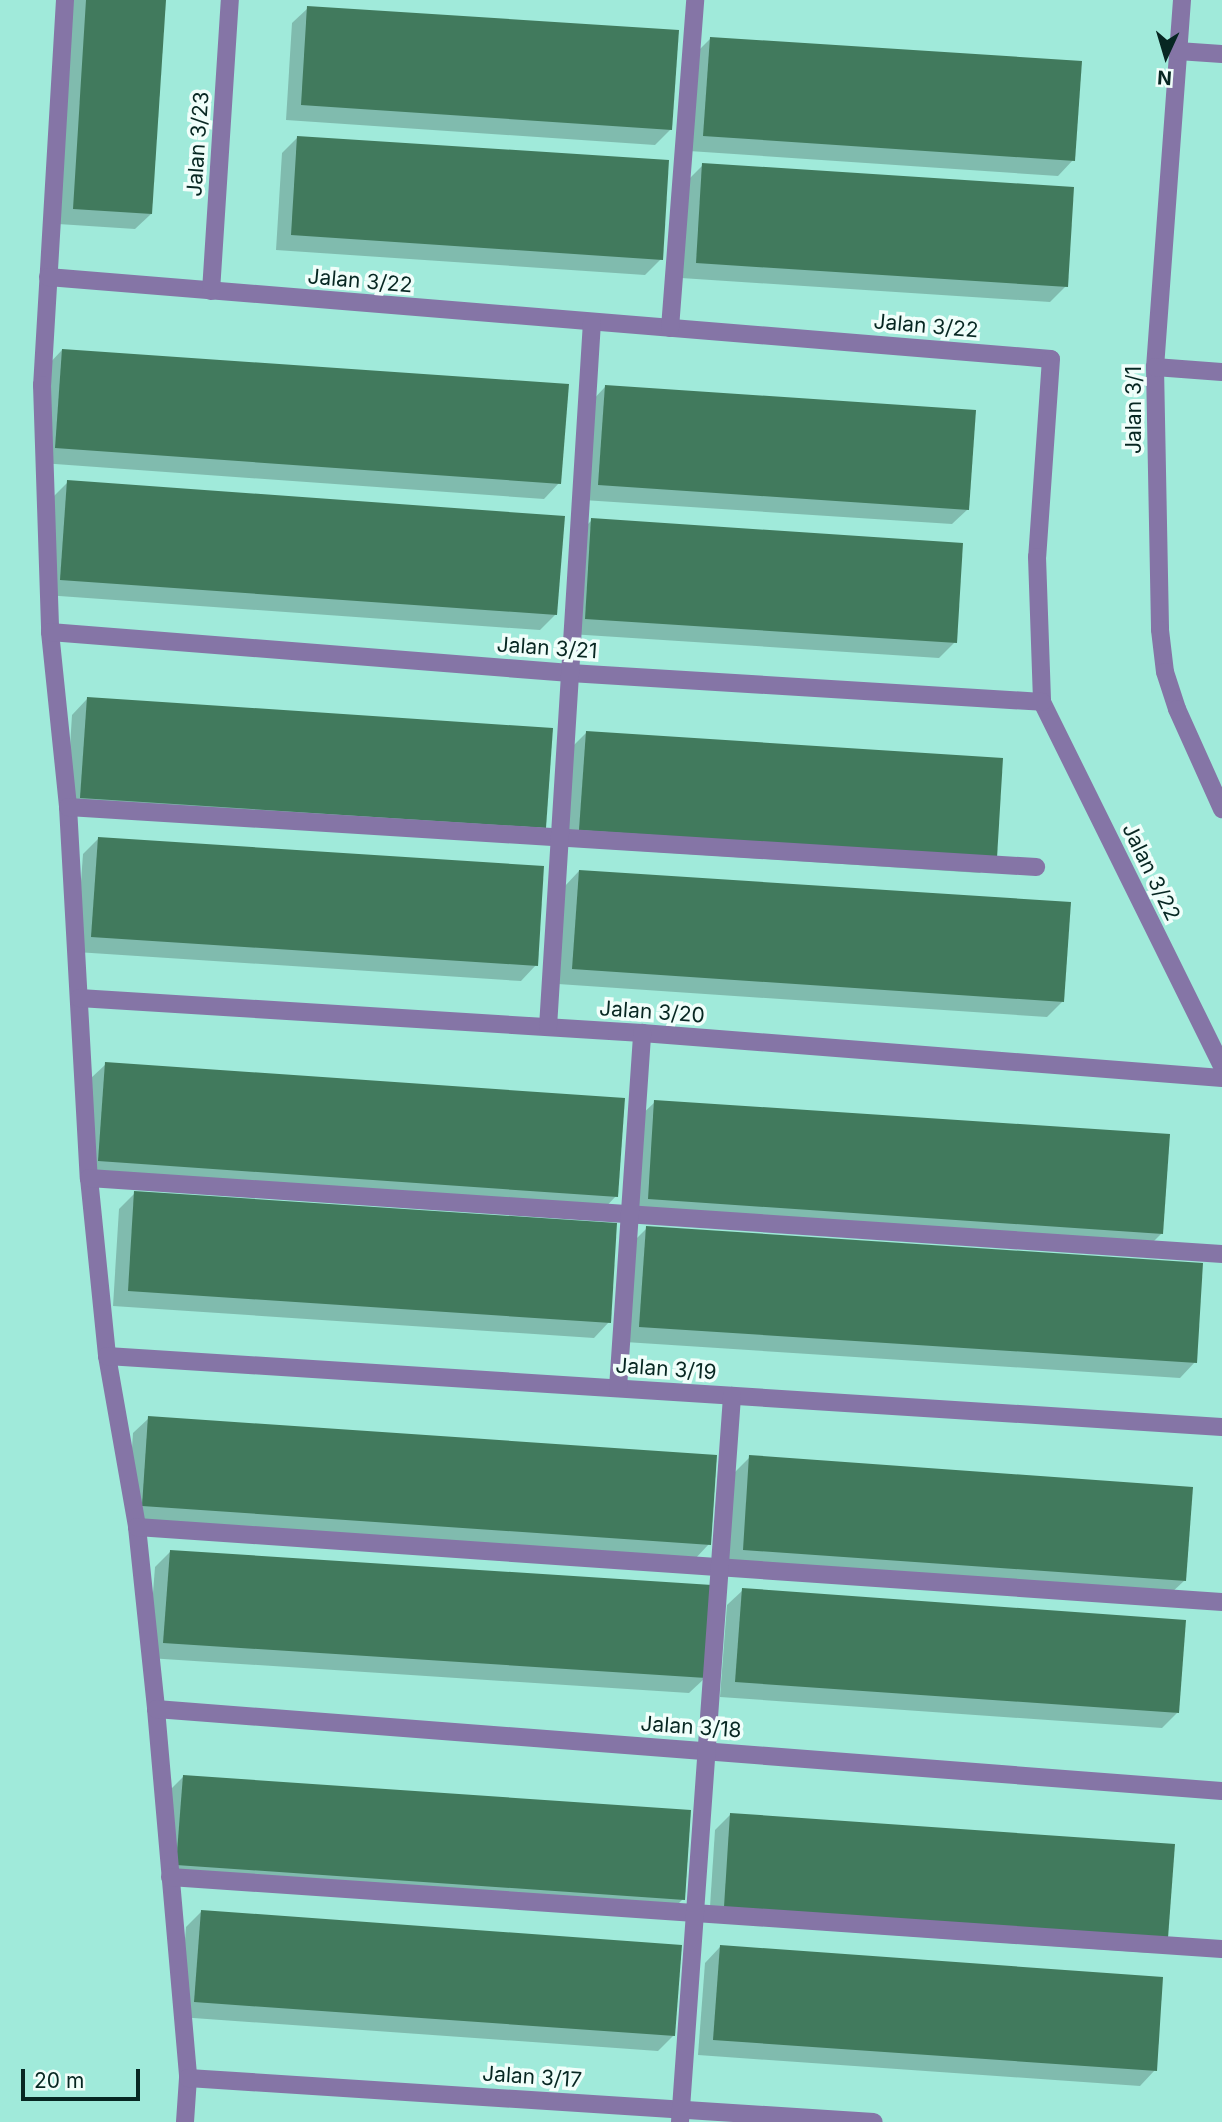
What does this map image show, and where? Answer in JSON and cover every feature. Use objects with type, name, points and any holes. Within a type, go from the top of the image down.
[{"type":"street","points":[[65,0],[42,385],[50,632],[68,807],[89,1178],[107,1356],[137,1527],[156,1709],[188,2078],[185,2122]]},
{"type":"street","name":"Jalan 3/23","points":[[211,291],[230,0]]},
{"type":"street","points":[[670,328],[695,0]]},
{"type":"street","name":"Jalan 3/1","points":[[1182,0],[1155,367],[1160,630],[1165,672],[1222,808]]},
{"type":"street","points":[[1178,51],[1222,54]]},
{"type":"street","name":"Jalan 3/22","points":[[48,277],[1051,359],[1037,558],[1042,702],[1222,1068]]},
{"type":"street","points":[[548,1027],[592,322]]},
{"type":"street","points":[[1155,367],[1222,373]]},
{"type":"street","name":"Jalan 3/21","points":[[50,632],[570,673],[1042,702]]},
{"type":"street","points":[[68,807],[1036,867]]},
{"type":"street","name":"Jalan 3/20","points":[[79,998],[642,1033],[1222,1078]]},
{"type":"street","points":[[618,1388],[642,1033]]},
{"type":"street","points":[[89,1178],[1222,1254]]},
{"type":"street","name":"Jalan 3/19","points":[[107,1356],[1222,1427]]},
{"type":"street","points":[[680,2116],[732,1396]]},
{"type":"street","points":[[137,1527],[1222,1602]]},
{"type":"street","name":"Jalan 3/18","points":[[156,1709],[1222,1791]]},
{"type":"street","points":[[170,1877],[1222,1949]]},
{"type":"street","name":"Jalan 3/17","points":[[188,2078],[680,2116],[874,2122]]},
{"type":"building","points":[[86,0],[166,0],[152,214],[73,209]]},
{"type":"building","points":[[307,6],[679,30],[672,130],[301,105]]},
{"type":"building","points":[[710,37],[1082,61],[1075,161],[703,136]]},
{"type":"building","points":[[297,136],[669,160],[663,260],[291,235]]},
{"type":"building","points":[[702,163],[1074,187],[1068,287],[696,263]]},
{"type":"building","points":[[62,349],[569,384],[561,484],[55,448]]},
{"type":"building","points":[[605,385],[976,410],[969,510],[598,485]]},
{"type":"building","points":[[67,480],[565,516],[557,615],[60,580]]},
{"type":"building","points":[[591,518],[963,543],[957,643],[585,619]]},
{"type":"building","points":[[87,697],[553,728],[546,828],[80,798]]},
{"type":"building","points":[[586,731],[1003,758],[997,858],[579,830]]},
{"type":"building","points":[[98,837],[544,866],[538,966],[91,937]]},
{"type":"building","points":[[579,870],[1071,902],[1064,1002],[572,969]]},
{"type":"building","points":[[105,1062],[625,1098],[618,1197],[98,1161]]},
{"type":"building","points":[[654,1100],[1170,1134],[1163,1234],[648,1199]]},
{"type":"building","points":[[134,1191],[617,1223],[611,1323],[128,1291]]},
{"type":"building","points":[[646,1226],[1203,1263],[1197,1363],[639,1327]]},
{"type":"building","points":[[148,1416],[717,1455],[711,1545],[142,1506]]},
{"type":"building","points":[[749,1455],[1193,1487],[1186,1581],[743,1550]]},
{"type":"building","points":[[170,1550],[712,1585],[706,1678],[163,1643]]},
{"type":"building","points":[[742,1588],[1186,1620],[1179,1713],[735,1682]]},
{"type":"building","points":[[183,1775],[691,1810],[685,1900],[176,1865]]},
{"type":"building","points":[[730,1813],[1175,1844],[1168,1938],[724,1907]]},
{"type":"building","points":[[201,1910],[682,1945],[675,2036],[194,2002]]},
{"type":"building","points":[[720,1945],[1163,1977],[1157,2071],[713,2040]]}]
